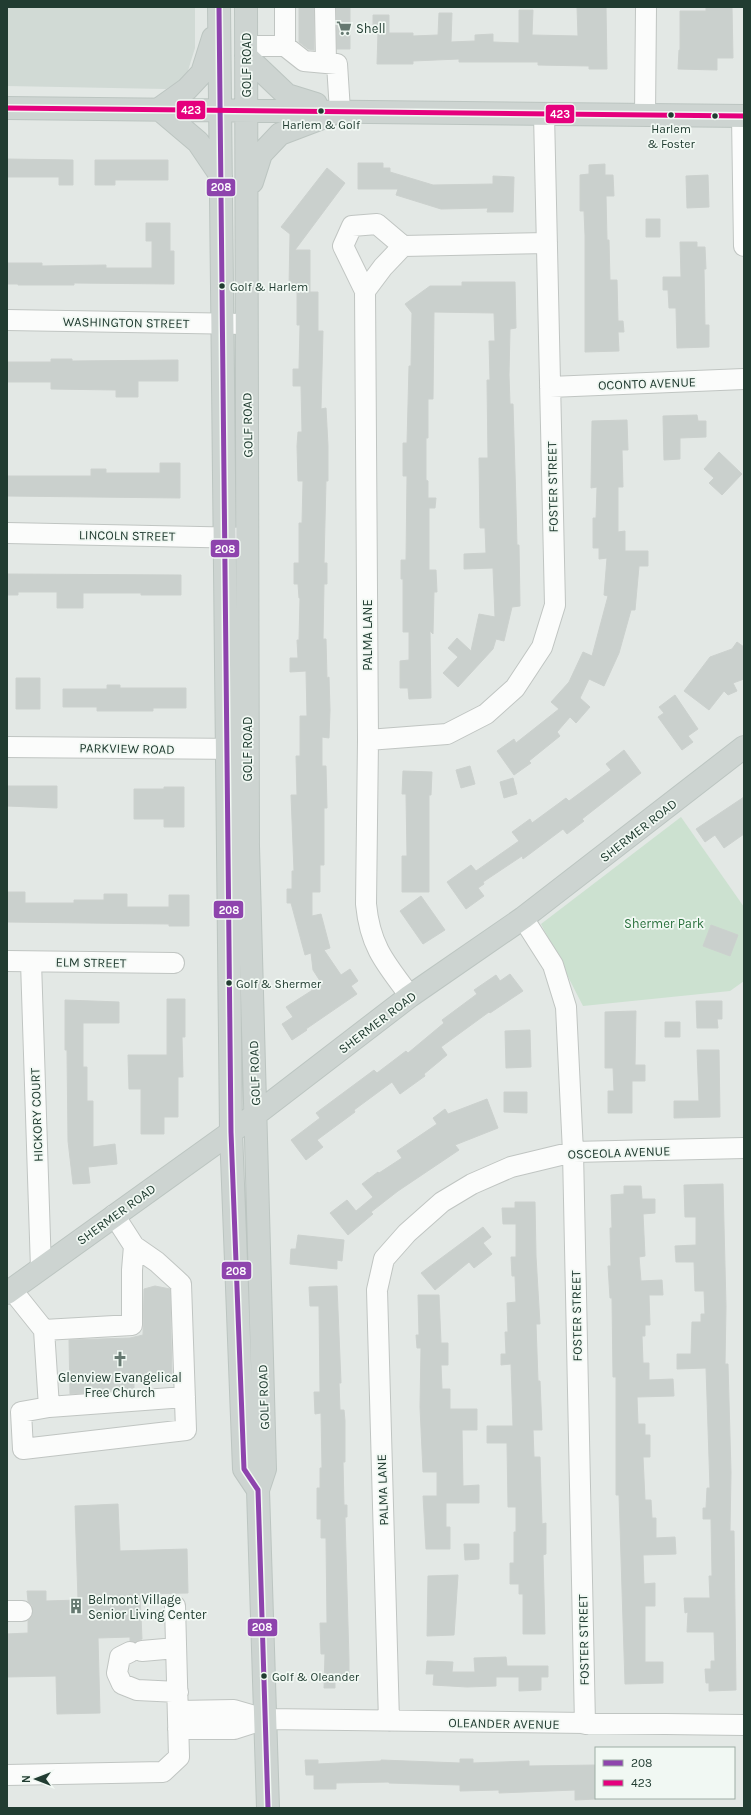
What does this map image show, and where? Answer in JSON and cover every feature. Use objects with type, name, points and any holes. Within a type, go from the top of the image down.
[{"type":"main road","name":"GOLF ROAD","points":[[246,7],[248,538],[237,749],[231,1132],[244,1469],[258,1490]]},
{"type":"main road","name":"GOLF ROAD","points":[[219,13],[226,537],[237,749],[250,950],[265,1469],[258,1490],[268,1808]]},
{"type":"main road","points":[[159,109],[187,89],[202,73],[219,13]]},
{"type":"main road","points":[[246,51],[287,95],[340,111]]},
{"type":"main road","points":[[7,108],[743,116]]},
{"type":"main road","points":[[159,109],[198,142],[221,176]]},
{"type":"main road","points":[[246,202],[261,154],[280,134],[340,111]]},
{"type":"main road","name":"SHERMER ROAD","points":[[9,1291],[255,1115],[410,996],[524,918],[744,747]]},
{"type":"street","points":[[285,7],[285,46]]},
{"type":"street","points":[[325,7],[326,63]]},
{"type":"street","points":[[645,115],[646,7]]},
{"type":"street","points":[[246,51],[285,46],[304,61],[337,64],[340,111]]},
{"type":"street","name":"FOSTER STREET","points":[[368,740],[447,734],[486,714],[515,688],[542,648],[555,605],[544,114]]},
{"type":"street","points":[[743,116],[744,246]]},
{"type":"street","points":[[403,246],[383,267],[366,291],[343,246],[352,226],[377,224],[403,246],[547,243]]},
{"type":"street","name":"PALMA LANE","points":[[366,291],[368,740],[366,904],[368,924],[375,945],[389,969],[410,996]]},
{"type":"street","name":"WASHINGTON STREET","points":[[7,320],[246,324]]},
{"type":"street","name":"OCONTO AVENUE","points":[[550,387],[744,379]]},
{"type":"street","name":"LINCOLN STREET","points":[[7,533],[248,538]]},
{"type":"street","name":"PARKVIEW ROAD","points":[[7,747],[237,749]]},
{"type":"street","name":"FOSTER STREET","points":[[524,918],[553,965],[566,1007],[573,1152],[585,1724]]},
{"type":"street","name":"ELM STREET","points":[[7,961],[174,963]]},
{"type":"street","name":"HICKORY COURT","points":[[31,962],[41,1269]]},
{"type":"street","name":"OSCEOLA AVENUE","points":[[384,1259],[407,1233],[442,1202],[472,1184],[511,1167],[573,1152],[744,1148]]},
{"type":"street","points":[[114,1215],[134,1246],[157,1262],[181,1284],[185,1397],[186,1430],[23,1449],[21,1412],[49,1407],[185,1397]]},
{"type":"street","points":[[44,1330],[132,1325],[132,1270],[134,1246]]},
{"type":"street","name":"PALMA LANE","points":[[384,1259],[377,1290],[389,1721]]},
{"type":"street","points":[[9,1291],[44,1330],[49,1407]]},
{"type":"street","points":[[7,1775],[163,1772],[179,1757],[175,1606]]},
{"type":"street","name":"OLEANDER AVENUE","points":[[176,1648],[136,1652],[120,1657],[117,1673],[122,1684],[178,1711],[234,1710],[265,1719],[744,1725]]},
{"type":"shaded area","points":[[7,7],[195,7],[195,48],[186,77],[166,89],[7,86]]},
{"type":"green space","name":"Shermer Park","points":[[681,817],[744,907],[744,981],[730,991],[583,1006],[541,924]]},
{"type":"building","name":"Shell","points":[[299,7],[314,7],[314,50],[308,49],[299,42]]},
{"type":"building","name":"Shell","points":[[336,7],[350,7],[350,49],[337,49]]},
{"type":"building","points":[[577,7],[606,7],[607,69],[589,69],[589,66],[538,65],[538,62],[459,62],[459,59],[413,61],[413,64],[377,64],[378,33],[373,33],[373,15],[389,15],[389,33],[413,33],[413,36],[438,35],[439,13],[452,13],[451,42],[475,41],[475,35],[493,34],[493,42],[519,43],[519,10],[533,10],[532,35],[578,36]]},
{"type":"building","points":[[706,7],[732,7],[733,58],[717,58],[717,70],[678,69],[680,50],[680,11],[706,11]]},
{"type":"building","points":[[7,159],[73,160],[73,185],[59,185],[59,177],[7,177]]},
{"type":"building","points":[[95,160],[168,160],[168,180],[115,180],[115,185],[95,185]]},
{"type":"building","points":[[358,163],[383,163],[383,168],[390,168],[390,172],[433,185],[493,184],[493,176],[514,177],[513,212],[487,212],[488,208],[441,209],[396,195],[398,189],[358,189]]},
{"type":"building","points":[[605,164],[605,175],[613,175],[614,196],[606,196],[610,280],[617,280],[618,321],[623,321],[624,332],[618,332],[619,351],[585,352],[585,235],[584,211],[580,211],[580,175],[589,174],[589,165]]},
{"type":"building","points":[[327,168],[345,183],[295,250],[310,250],[310,292],[318,292],[318,331],[323,331],[321,409],[326,408],[328,446],[324,563],[327,563],[327,584],[324,584],[323,639],[326,639],[330,710],[329,738],[322,737],[322,766],[326,766],[327,808],[324,808],[324,865],[320,865],[320,892],[312,892],[312,916],[321,914],[330,948],[324,950],[341,975],[350,969],[358,981],[351,986],[357,994],[292,1040],[282,1024],[293,1017],[286,1007],[322,984],[313,970],[311,953],[305,955],[291,903],[287,903],[287,889],[292,889],[292,871],[294,871],[291,795],[297,795],[296,756],[300,756],[300,716],[307,716],[306,671],[290,672],[290,658],[298,658],[297,640],[299,640],[300,598],[298,584],[294,584],[294,563],[299,563],[299,523],[302,523],[303,481],[298,481],[297,446],[298,432],[302,432],[301,386],[293,386],[293,369],[299,369],[300,325],[297,325],[297,287],[289,286],[290,234],[281,227]]},
{"type":"building","points":[[708,175],[709,207],[687,208],[686,176]]},
{"type":"building","points":[[646,219],[660,219],[660,237],[646,237]]},
{"type":"building","points":[[146,223],[170,223],[170,251],[174,251],[174,284],[7,284],[7,263],[42,263],[42,266],[106,265],[106,268],[152,268],[152,241],[146,241]]},
{"type":"building","points":[[680,242],[697,242],[697,247],[705,247],[705,325],[709,325],[709,347],[677,348],[676,308],[669,308],[668,290],[663,290],[663,277],[681,277]]},
{"type":"building","points":[[462,282],[515,282],[516,328],[510,329],[509,375],[510,404],[513,404],[520,606],[512,607],[504,641],[496,639],[493,649],[458,687],[443,673],[458,657],[448,648],[457,638],[471,651],[479,614],[495,617],[493,568],[464,569],[464,554],[486,553],[485,528],[480,528],[479,458],[488,458],[487,380],[490,380],[489,341],[495,341],[494,313],[434,312],[433,399],[428,399],[428,438],[426,438],[426,480],[428,481],[428,498],[436,498],[435,508],[429,508],[429,570],[436,570],[437,592],[434,592],[433,634],[430,631],[431,698],[409,699],[408,688],[400,688],[400,661],[409,660],[409,632],[403,632],[403,579],[401,579],[401,560],[406,560],[407,476],[403,476],[403,443],[407,443],[412,313],[405,304],[430,286],[462,286]]},
{"type":"building","points":[[51,359],[72,359],[72,361],[178,360],[178,381],[138,381],[138,397],[116,397],[116,390],[51,389],[51,382],[7,382],[7,362],[51,362]]},
{"type":"building","points":[[697,415],[698,421],[706,421],[706,437],[680,438],[680,459],[664,460],[663,416]]},
{"type":"building","points":[[627,420],[628,450],[622,450],[623,487],[618,487],[618,532],[625,531],[625,551],[648,551],[648,566],[639,566],[635,610],[631,610],[619,653],[604,686],[589,679],[580,698],[590,707],[576,723],[570,717],[557,732],[560,736],[529,761],[531,763],[514,775],[497,751],[514,739],[516,743],[559,709],[551,702],[569,682],[583,652],[592,656],[608,596],[604,595],[607,558],[599,559],[599,548],[593,548],[593,518],[596,518],[597,487],[591,488],[592,421]]},
{"type":"building","points":[[719,452],[742,474],[722,495],[709,483],[714,478],[704,469]]},
{"type":"building","points":[[160,463],[180,463],[180,498],[7,496],[7,476],[91,476],[91,469],[106,469],[106,473],[160,473]]},
{"type":"building","points":[[7,574],[181,575],[181,595],[83,593],[83,608],[57,608],[57,592],[18,592],[18,595],[7,595]]},
{"type":"building","points":[[737,642],[744,647],[744,679],[733,683],[737,691],[728,695],[724,691],[709,710],[684,691],[710,657],[732,649]]},
{"type":"building","points":[[16,678],[40,678],[40,709],[16,709]]},
{"type":"building","points":[[107,685],[120,685],[120,688],[186,688],[186,708],[153,708],[153,711],[97,711],[97,707],[63,707],[63,689],[107,689]]},
{"type":"building","points":[[675,695],[698,729],[688,736],[693,742],[682,750],[658,717],[664,713],[659,707]]},
{"type":"building","points":[[624,750],[641,773],[582,819],[584,821],[567,834],[563,829],[523,859],[522,856],[483,882],[484,884],[478,888],[484,896],[466,909],[447,882],[471,865],[476,871],[519,841],[512,832],[530,819],[532,823],[566,798],[569,801],[611,770],[606,764]]},
{"type":"building","points":[[470,766],[475,784],[461,788],[456,770]]},
{"type":"building","points":[[403,771],[432,772],[431,795],[429,795],[429,892],[402,892],[402,856],[407,856],[406,794],[402,794]]},
{"type":"building","points":[[513,778],[517,794],[504,798],[500,782]]},
{"type":"building","points":[[7,786],[57,786],[57,808],[7,806]]},
{"type":"building","points":[[164,787],[184,787],[184,827],[164,827],[164,819],[134,819],[134,789],[164,789]]},
{"type":"building","points":[[744,797],[744,834],[724,848],[715,835],[705,842],[696,829]]},
{"type":"building","points":[[7,892],[25,892],[25,903],[74,903],[74,900],[104,900],[104,894],[127,894],[127,907],[169,907],[169,895],[189,895],[189,926],[169,926],[169,924],[7,922]]},
{"type":"building","points":[[421,896],[445,930],[423,944],[400,911]]},
{"type":"building","points":[[711,925],[738,935],[730,956],[703,946]]},
{"type":"building","points":[[510,974],[523,991],[490,1013],[489,1012],[441,1047],[447,1055],[424,1074],[425,1076],[400,1094],[392,1082],[354,1110],[355,1112],[317,1140],[323,1147],[306,1160],[291,1140],[320,1118],[316,1113],[374,1070],[377,1073],[406,1051],[408,1053],[444,1023],[442,1020],[477,994],[474,990],[496,975],[500,981]]},
{"type":"building","points":[[167,999],[185,999],[185,1037],[182,1037],[183,1077],[178,1077],[178,1117],[164,1117],[164,1134],[141,1134],[141,1089],[129,1089],[128,1055],[167,1055]]},
{"type":"building","points":[[65,1000],[119,1002],[119,1023],[83,1023],[83,1067],[87,1067],[87,1101],[93,1101],[93,1147],[115,1144],[117,1164],[88,1167],[90,1183],[73,1184],[68,1141]]},
{"type":"building","points":[[696,1001],[722,1001],[722,1019],[717,1019],[718,1028],[697,1028]]},
{"type":"building","points":[[636,1011],[635,1065],[645,1065],[645,1081],[632,1081],[632,1113],[608,1113],[608,1091],[614,1091],[613,1068],[605,1068],[605,1012]]},
{"type":"building","points":[[665,1022],[680,1022],[680,1037],[665,1037]]},
{"type":"building","points":[[530,1030],[531,1067],[506,1068],[505,1031]]},
{"type":"building","points":[[697,1050],[719,1050],[720,1117],[674,1118],[674,1101],[699,1101]]},
{"type":"building","points":[[504,1092],[527,1092],[527,1113],[504,1112]]},
{"type":"building","points":[[487,1099],[498,1128],[455,1145],[459,1150],[398,1191],[371,1212],[373,1214],[348,1235],[330,1213],[347,1200],[356,1211],[373,1197],[362,1184],[378,1172],[379,1173],[402,1158],[397,1151],[437,1124],[433,1118],[445,1109],[448,1114]]},
{"type":"building","points":[[723,1184],[726,1306],[725,1364],[728,1364],[731,1473],[730,1531],[734,1531],[736,1690],[709,1691],[709,1683],[706,1683],[705,1669],[711,1669],[711,1661],[715,1661],[714,1632],[687,1632],[688,1612],[685,1613],[684,1598],[710,1598],[709,1576],[712,1576],[711,1519],[703,1519],[703,1508],[706,1508],[707,1488],[710,1488],[706,1368],[677,1369],[677,1354],[691,1354],[692,1322],[701,1322],[701,1314],[705,1314],[704,1291],[695,1291],[694,1262],[676,1262],[675,1246],[696,1245],[696,1217],[685,1217],[684,1185]]},
{"type":"building","points":[[624,1186],[641,1186],[642,1199],[655,1199],[655,1213],[643,1214],[645,1256],[639,1257],[641,1281],[662,1280],[663,1295],[649,1295],[650,1325],[645,1325],[645,1336],[642,1336],[643,1363],[649,1363],[649,1380],[673,1379],[674,1396],[637,1397],[638,1424],[645,1424],[645,1435],[650,1435],[650,1457],[643,1457],[645,1500],[651,1500],[652,1518],[656,1518],[656,1538],[675,1537],[676,1554],[643,1555],[644,1584],[655,1583],[655,1606],[645,1606],[645,1662],[663,1662],[663,1683],[625,1684],[619,1495],[616,1495],[616,1377],[613,1377],[612,1298],[610,1298],[608,1266],[611,1266],[611,1195],[624,1194]]},
{"type":"building","points":[[515,1202],[535,1202],[536,1256],[540,1324],[536,1324],[538,1381],[540,1381],[542,1430],[533,1430],[534,1457],[540,1457],[542,1524],[546,1523],[546,1554],[543,1555],[545,1634],[523,1634],[523,1594],[519,1594],[519,1584],[510,1584],[510,1563],[514,1563],[516,1507],[508,1507],[507,1443],[487,1443],[487,1426],[513,1426],[511,1364],[501,1365],[501,1354],[506,1354],[505,1332],[508,1332],[507,1303],[516,1302],[515,1276],[512,1276],[511,1257],[516,1257],[516,1224],[503,1224],[502,1208],[515,1208]]},
{"type":"building","points":[[483,1227],[491,1237],[483,1243],[492,1254],[474,1268],[469,1262],[435,1290],[421,1273]]},
{"type":"building","points":[[298,1235],[344,1240],[342,1261],[337,1260],[337,1269],[290,1264],[291,1249],[296,1249]]},
{"type":"building","name":"Glenview Evangelical Free Church","points":[[155,1286],[170,1289],[172,1378],[134,1380],[134,1389],[70,1394],[69,1340],[130,1338],[143,1335],[144,1289]]},
{"type":"building","points":[[337,1286],[341,1383],[339,1383],[340,1410],[344,1410],[345,1421],[345,1462],[343,1462],[344,1505],[347,1505],[347,1517],[345,1517],[349,1681],[335,1681],[335,1688],[324,1688],[325,1654],[321,1654],[320,1623],[327,1623],[326,1538],[321,1538],[321,1519],[317,1519],[317,1488],[320,1488],[320,1468],[322,1468],[321,1413],[315,1414],[314,1392],[320,1392],[319,1306],[310,1306],[309,1287]]},
{"type":"building","points":[[418,1295],[439,1295],[441,1343],[448,1343],[448,1365],[441,1365],[442,1389],[450,1389],[450,1409],[477,1409],[477,1430],[462,1430],[463,1486],[479,1485],[479,1503],[446,1503],[446,1527],[450,1527],[450,1549],[426,1549],[423,1496],[437,1496],[437,1472],[423,1472],[420,1407],[421,1348],[417,1348],[416,1335],[419,1335]]},
{"type":"building","name":"Belmont Village Senior Living Center","points":[[118,1504],[120,1551],[187,1549],[188,1593],[140,1594],[142,1639],[135,1642],[130,1641],[130,1637],[98,1638],[100,1713],[57,1714],[56,1676],[7,1677],[7,1634],[28,1633],[28,1621],[32,1616],[33,1611],[32,1605],[28,1601],[27,1591],[46,1591],[46,1601],[78,1600],[75,1506]]},
{"type":"building","points":[[464,1544],[479,1544],[479,1559],[465,1560]]},
{"type":"building","points":[[458,1575],[454,1635],[427,1636],[428,1576]]},
{"type":"building","points":[[506,1657],[507,1666],[548,1666],[548,1677],[541,1677],[541,1690],[519,1691],[519,1677],[496,1677],[496,1686],[467,1687],[433,1685],[434,1674],[426,1674],[427,1661],[453,1662],[452,1672],[475,1672],[474,1658]]},
{"type":"building","points":[[460,1759],[473,1759],[473,1763],[529,1761],[529,1766],[595,1765],[596,1799],[575,1800],[575,1790],[499,1793],[499,1790],[460,1791],[460,1785],[389,1782],[336,1783],[336,1789],[314,1789],[314,1775],[306,1775],[305,1760],[318,1760],[318,1764],[381,1760],[460,1763]]},
{"type":"transit line","name":"208","points":[[219,7],[231,1132],[244,1469],[258,1490],[268,1808]]},
{"type":"transit line","name":"423","points":[[7,108],[744,116]]},
{"type":"place","name":"Shell","points":[[344,28]]},
{"type":"place","name":"Harlem & Golf","points":[[321,111]]},
{"type":"place","name":"Harlem & Foster","points":[[671,115]]},
{"type":"place","name":"Golf & Harlem","points":[[222,286]]},
{"type":"place","name":"Golf & Shermer","points":[[229,983]]},
{"type":"place","name":"Glenview Evangelical Free Church","points":[[120,1359]]},
{"type":"place","name":"Belmont Village Senior Living Center","points":[[76,1606]]},
{"type":"place","name":"Golf & Oleander","points":[[264,1676]]}]
